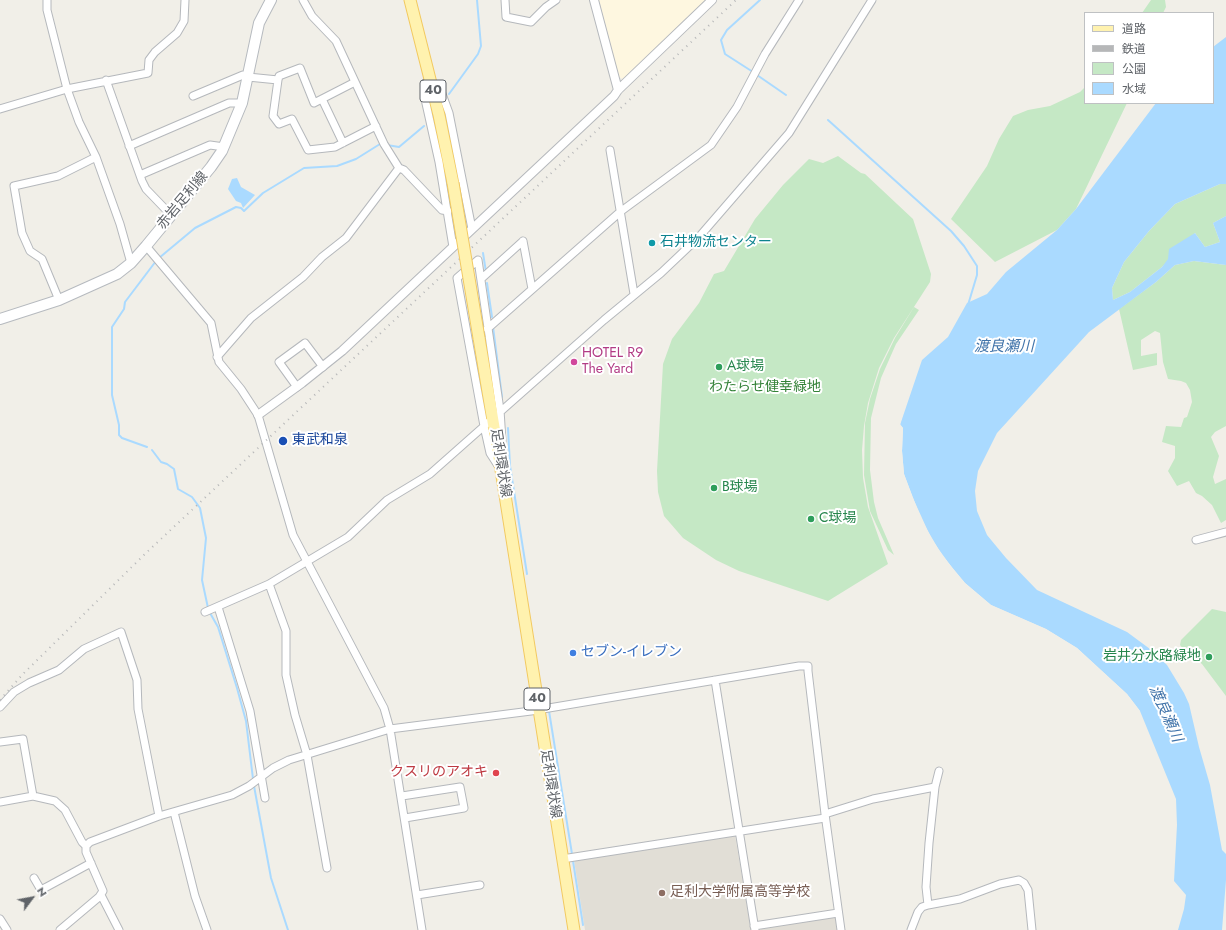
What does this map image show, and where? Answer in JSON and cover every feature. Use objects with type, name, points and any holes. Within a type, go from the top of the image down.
[{"type":"main road","name":"赤岩足利線","points":[[0,319],[59,300],[117,274],[131,263],[146,246],[211,167],[224,147],[242,103],[259,23],[271,0]]},
{"type":"main road","name":"足利環状線","points":[[410,0],[453,182],[479,338],[496,414],[500,469],[574,930]]},
{"type":"street","points":[[47,0],[47,10],[67,90],[79,122],[96,157],[120,224],[131,263]]},
{"type":"street","points":[[0,109],[106,80],[148,73],[149,60],[154,52],[177,33],[184,21],[185,0]]},
{"type":"street","points":[[303,0],[312,16],[336,41],[384,144],[399,168],[404,170],[442,210],[448,211]]},
{"type":"street","points":[[505,0],[506,17],[531,22],[546,7],[556,0]]},
{"type":"street","points":[[594,0],[618,90]]},
{"type":"street","points":[[258,415],[323,367],[614,96],[618,90],[712,0]]},
{"type":"street","points":[[488,329],[620,212],[711,145],[736,107],[765,54],[799,0]]},
{"type":"street","points":[[206,612],[269,584],[348,537],[386,500],[430,474],[496,414],[634,294],[661,273],[699,237],[789,133],[872,0]]},
{"type":"street","points":[[355,82],[314,103],[300,68],[279,76],[273,116],[279,124],[292,119],[308,150],[335,147],[376,126]]},
{"type":"street","points":[[193,96],[243,75],[248,77],[278,80]]},
{"type":"street","points":[[106,80],[146,189],[171,214]]},
{"type":"street","points":[[453,247],[448,211],[425,91],[431,84],[441,92],[449,113],[472,229]]},
{"type":"street","points":[[322,99],[343,143]]},
{"type":"street","points":[[129,146],[229,103],[242,103]]},
{"type":"street","points":[[140,175],[210,145],[224,147]]},
{"type":"street","points":[[610,150],[634,294]]},
{"type":"street","points":[[59,300],[42,259],[30,251],[22,233],[14,186],[58,176],[96,157]]},
{"type":"street","points":[[217,357],[251,318],[302,277],[322,257],[346,238],[399,168]]},
{"type":"street","points":[[481,279],[523,241],[532,290]]},
{"type":"street","points":[[146,246],[208,317],[214,332],[217,357],[258,415],[289,524],[307,562],[384,708],[390,729],[402,796],[422,930]]},
{"type":"street","points":[[496,414],[488,329],[478,260],[457,278],[490,453],[500,469]]},
{"type":"street","points":[[297,387],[279,362],[304,343],[323,367]]},
{"type":"street","points":[[1196,540],[1226,532]]},
{"type":"street","points":[[269,584],[286,631],[286,675],[307,755],[327,868]]},
{"type":"street","points":[[217,608],[245,691],[265,798]]},
{"type":"street","points":[[0,707],[19,689],[59,670],[84,649],[121,632],[137,680],[138,709],[159,816]]},
{"type":"street","points":[[86,846],[90,842],[102,837],[159,816],[232,795],[250,785],[281,763],[390,729],[538,709],[799,666],[808,666],[825,816],[841,930]]},
{"type":"street","points":[[715,680],[754,928],[838,912]]},
{"type":"street","points":[[0,742],[23,739],[33,796]]},
{"type":"street","points":[[928,905],[926,887],[929,844],[935,787],[939,771]]},
{"type":"street","points":[[402,796],[460,787],[464,808],[405,818]]},
{"type":"street","points":[[562,859],[825,816],[873,799],[935,787]]},
{"type":"street","points":[[0,802],[33,796],[50,798],[61,804],[82,842],[86,846],[86,852],[102,888],[102,894],[119,930]]},
{"type":"street","points":[[174,812],[195,896],[207,930]]},
{"type":"street","points":[[34,878],[41,890],[91,863]]},
{"type":"street","points":[[911,930],[918,912],[922,907],[960,899],[1000,884],[1019,880],[1024,883],[1028,890],[1032,930]]},
{"type":"street","points":[[416,895],[480,885]]},
{"type":"street","points":[[60,930],[102,894]]},
{"type":"street","points":[[0,919],[7,930]]},
{"type":"shaded area","points":[[599,0],[707,0],[623,79],[619,77]]},
{"type":"shaded area","name":"足利大学附属高等学校","points":[[735,835],[751,930],[585,930],[574,860]]},
{"type":"shaded area","name":"足利大学附属高等学校","points":[[836,916],[838,930],[760,930],[762,928]]},
{"type":"green space","points":[[1151,0],[1165,0],[1166,7],[1164,12],[1143,12]]},
{"type":"green space","points":[[1084,88],[1084,104],[1127,104],[1076,209],[1057,230],[995,262],[951,219],[987,166],[999,139],[1013,116],[1028,110],[1050,106],[1080,92]]},
{"type":"green space","name":"わたらせ健幸緑地","points":[[838,156],[861,173],[865,174],[913,219],[931,274],[930,282],[894,338],[879,368],[868,403],[864,426],[862,450],[863,478],[868,507],[888,564],[828,601],[739,571],[716,560],[683,538],[664,516],[658,492],[657,471],[663,364],[672,339],[699,303],[714,274],[724,271],[755,219],[783,185],[809,159],[823,163]]},
{"type":"green space","points":[[1220,184],[1226,184],[1226,216],[1213,223],[1220,242],[1205,247],[1195,233],[1162,267],[1130,292],[1113,300],[1112,288],[1124,262],[1149,231],[1175,204]]},
{"type":"green space","points":[[1194,261],[1226,265],[1226,426],[1215,432],[1211,437],[1219,456],[1213,477],[1215,484],[1226,479],[1226,520],[1221,523],[1212,505],[1196,493],[1189,481],[1177,486],[1168,471],[1175,458],[1175,446],[1162,442],[1166,426],[1181,427],[1184,418],[1187,417],[1192,402],[1190,390],[1186,383],[1168,379],[1163,362],[1160,333],[1155,331],[1141,340],[1141,356],[1157,353],[1157,365],[1133,370],[1119,309],[1156,282],[1175,265]]},
{"type":"green space","points":[[914,307],[919,310],[896,344],[881,378],[871,418],[870,470],[874,502],[878,518],[894,555],[888,550],[870,511],[864,475],[865,423],[870,399],[880,369],[895,338]]},
{"type":"green space","name":"岩井分水路緑地","points":[[1212,609],[1226,612],[1226,696],[1202,664],[1180,645],[1181,640]]},
{"type":"water","name":"渡良瀬川","points":[[1226,37],[1226,184],[1220,184],[1175,204],[1149,231],[1124,262],[1112,288],[1113,300],[1130,292],[1162,267],[1168,259],[1169,249],[1195,233],[1205,247],[1220,242],[1213,223],[1226,216],[1226,265],[1194,261],[1175,265],[1156,282],[1089,332],[997,433],[978,471],[975,491],[977,511],[987,535],[1006,558],[1037,590],[1127,632],[1150,649],[1167,665],[1184,693],[1189,704],[1210,785],[1222,850],[1226,854],[1226,880],[1222,930],[1178,930],[1186,895],[1174,881],[1177,825],[1176,799],[1140,711],[1127,694],[1077,648],[1046,629],[991,605],[965,583],[953,569],[932,540],[912,496],[904,474],[902,451],[903,428],[900,425],[922,360],[948,337],[967,303],[987,294],[1006,272],[1057,230],[1076,209],[1155,104],[1214,104],[1214,46]]},
{"type":"water","points":[[237,178],[241,187],[255,195],[243,208],[241,203],[236,201],[228,189],[232,179]]},
{"type":"pier","points":[[911,385],[900,424],[903,428],[902,451],[904,474],[922,521],[942,555],[965,583],[991,605],[1046,629],[1077,648],[1127,694],[1140,711],[1137,711],[1126,695],[1066,642],[1045,631],[989,607],[963,584],[941,556],[920,521],[902,475],[900,451],[901,429],[898,424]]},
{"type":"waterway","points":[[449,94],[478,54],[481,46],[477,0]]},
{"type":"waterway","points":[[753,72],[725,54],[721,40],[727,30],[760,0]]},
{"type":"waterway","points":[[757,75],[786,95]]},
{"type":"waterway","points":[[828,120],[951,231],[964,246],[977,266],[977,275],[968,305]]},
{"type":"waterway","points":[[387,145],[399,147],[424,126]]},
{"type":"waterway","points":[[159,258],[195,228],[236,207],[241,208],[244,211],[263,193],[304,168],[337,166],[356,159],[380,144],[383,145]]},
{"type":"waterway","points":[[483,253],[486,272]]},
{"type":"waterway","points":[[147,447],[122,438],[119,435],[119,425],[112,395],[112,327],[124,309],[125,302],[156,261]]},
{"type":"waterway","points":[[487,283],[492,317]]},
{"type":"waterway","points":[[493,327],[502,397]]},
{"type":"waterway","points":[[508,428],[510,466],[527,574]]},
{"type":"waterway","points":[[152,450],[161,462],[174,469],[178,489],[192,497],[200,508],[206,538],[202,580],[208,608]]},
{"type":"waterway","points":[[210,613],[218,627],[246,721],[253,779]]},
{"type":"waterway","points":[[549,711],[572,854]]},
{"type":"waterway","points":[[254,786],[271,878],[288,930]]},
{"type":"waterway","points":[[573,861],[583,925]]},
{"type":"railway","points":[[0,700],[23,674],[146,553],[736,0]]},
{"type":"place","name":"石井物流センター","points":[[652,243]]},
{"type":"place","name":"HOTEL R9 The Yard","points":[[574,362]]},
{"type":"place","name":"A球場","points":[[719,367]]},
{"type":"place","name":"東武和泉","points":[[283,441]]},
{"type":"place","name":"B球場","points":[[714,488]]},
{"type":"place","name":"C球場","points":[[811,519]]},
{"type":"place","name":"セブン-イレブン","points":[[573,653]]},
{"type":"place","name":"岩井分水路緑地","points":[[1209,657]]},
{"type":"place","name":"クスリのアオキ","points":[[496,773]]},
{"type":"place","name":"足利大学附属高等学校","points":[[662,893]]}]
